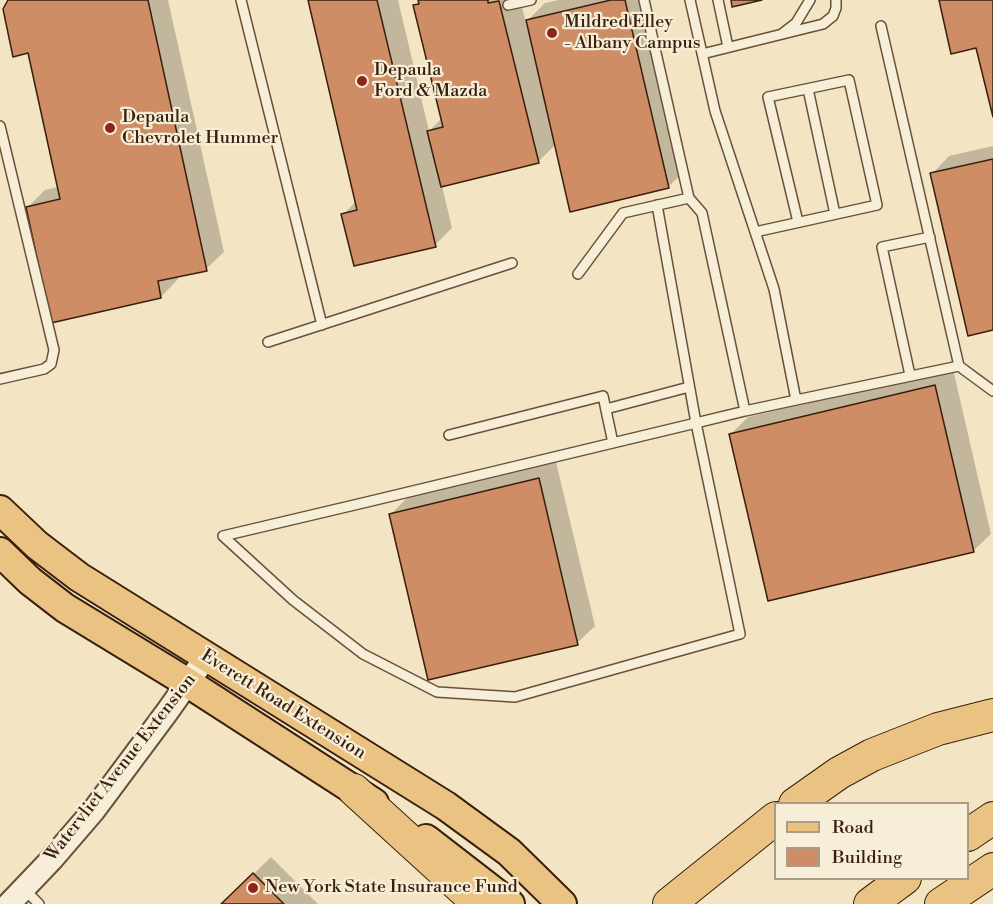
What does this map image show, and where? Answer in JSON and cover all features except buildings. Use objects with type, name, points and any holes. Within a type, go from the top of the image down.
[{"type":"highway","points":[[798,802],[839,773],[872,755],[938,729],[993,715]]},
{"type":"highway","points":[[354,790],[479,904]]},
{"type":"highway","points":[[969,834],[993,818]]},
{"type":"highway","points":[[669,904],[774,820]]},
{"type":"highway","points":[[941,904],[993,869]]},
{"type":"highway","points":[[870,904],[904,880]]},
{"type":"main road","name":"Everett Road Extension","points":[[0,510],[37,545],[79,578],[446,806],[508,852],[562,904]]},
{"type":"main road","name":"Everett Road Extension","points":[[0,552],[30,581],[65,608],[188,683],[354,790],[421,836],[510,904]]},
{"type":"street","name":"Watervliet Avenue Extension","points":[[24,899],[94,810],[206,657]]},
{"type":"lane","points":[[241,0],[322,325]]},
{"type":"lane","points":[[508,6],[531,0]]},
{"type":"lane","points":[[644,0],[688,198],[702,213],[745,411]]},
{"type":"lane","points":[[690,0],[715,111],[774,289],[796,400]]},
{"type":"lane","points":[[718,0],[728,47]]},
{"type":"lane","points":[[776,36],[793,26],[810,0]]},
{"type":"lane","points":[[702,54],[823,24],[833,16],[836,0]]},
{"type":"lane","points":[[881,26],[959,366],[993,391]]},
{"type":"lane","points":[[755,232],[877,205],[849,80],[768,97],[798,222]]},
{"type":"lane","points":[[808,89],[835,214]]},
{"type":"lane","points":[[0,126],[54,350],[51,364],[44,369],[0,379]]},
{"type":"lane","points":[[578,274],[623,213],[688,198]]},
{"type":"lane","points":[[657,205],[689,387],[696,423],[740,634],[515,697],[436,692],[363,654],[293,600],[223,536],[613,443],[696,423],[745,411],[959,366]]},
{"type":"lane","points":[[910,375],[882,247],[930,237]]},
{"type":"lane","points":[[268,342],[512,263]]},
{"type":"lane","points":[[606,409],[689,387]]},
{"type":"lane","points":[[449,435],[603,396],[613,443]]},
{"type":"place","name":"Mildred Elley - Albany Campus","points":[[552,33]]},
{"type":"place","name":"Depaula Ford & Mazda","points":[[362,81]]},
{"type":"place","name":"Depaula Chevrolet Hummer","points":[[110,128]]},
{"type":"place","name":"New York State Insurance Fund","points":[[253,888]]}]
